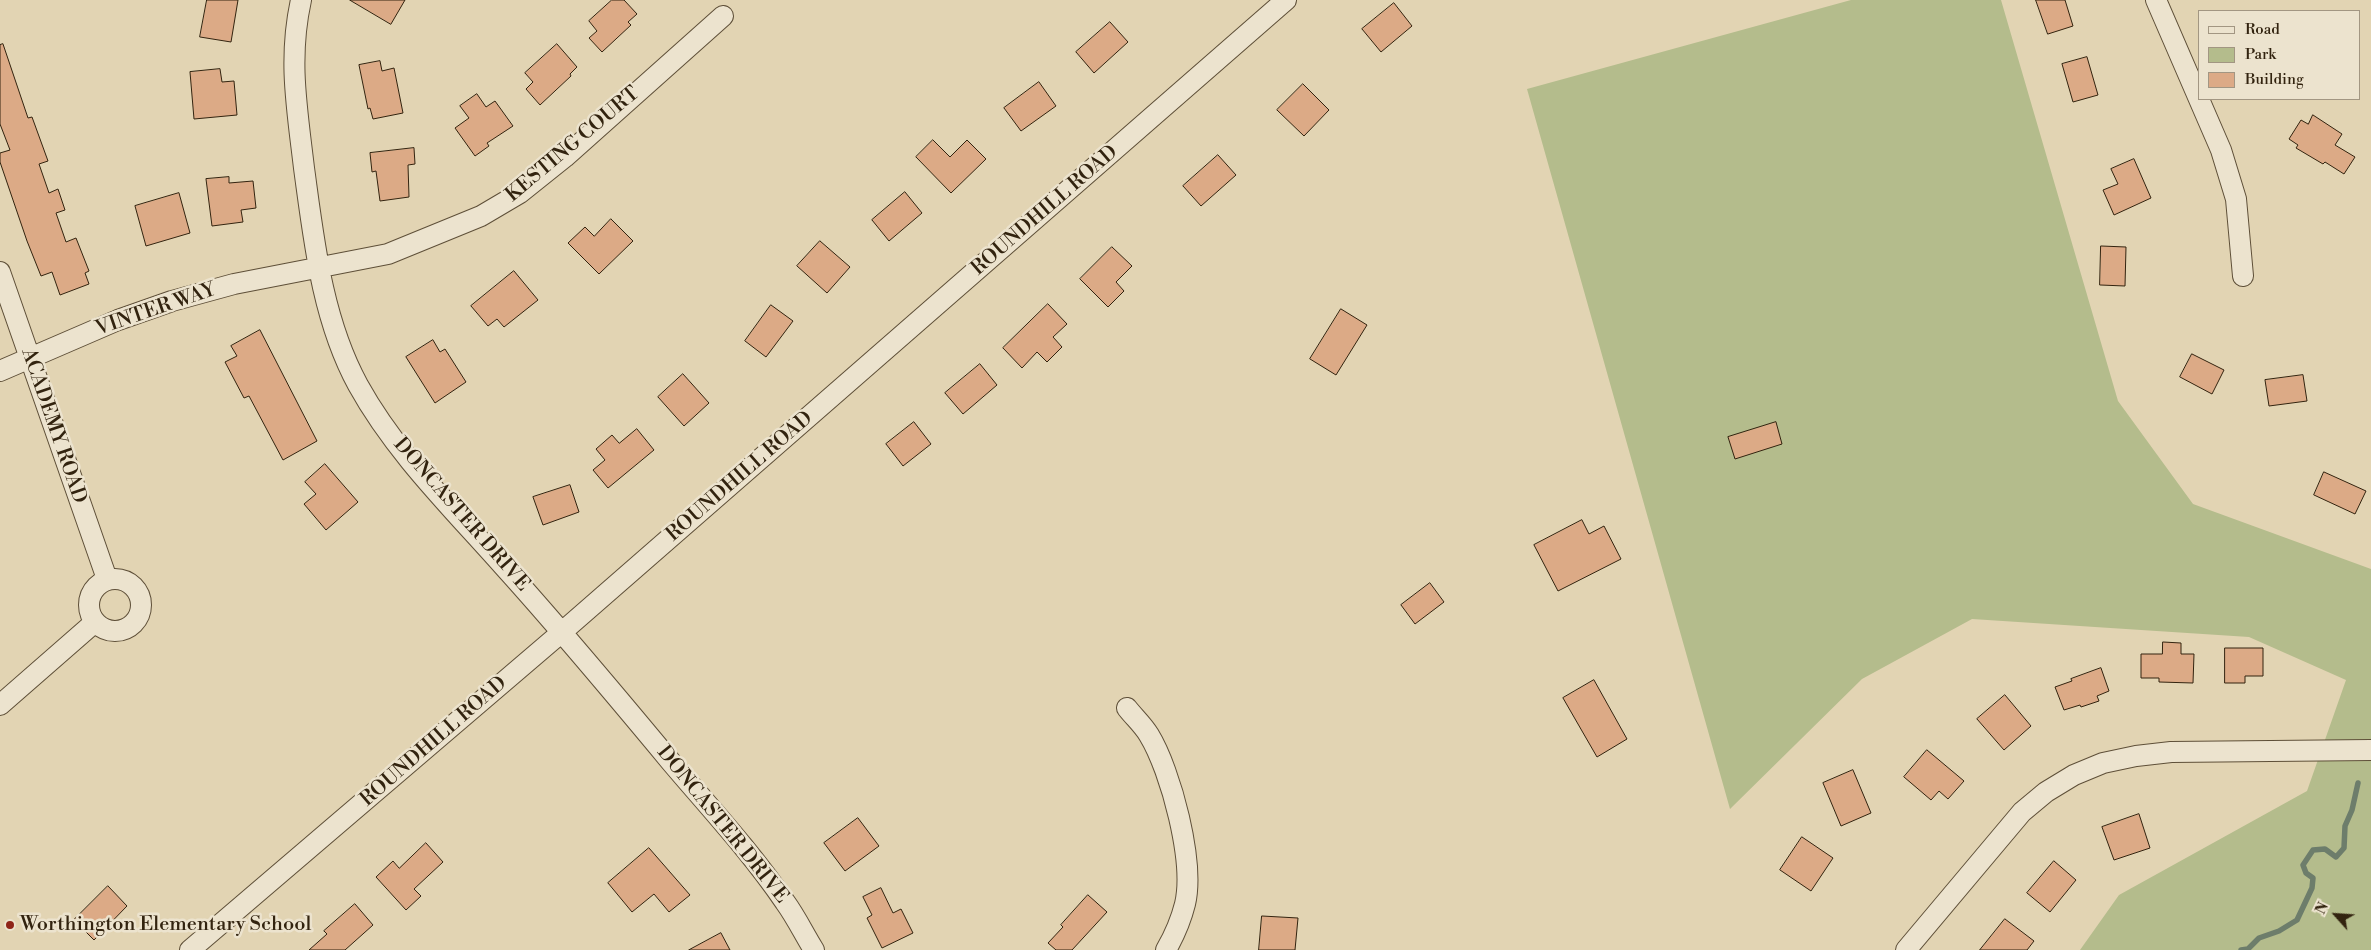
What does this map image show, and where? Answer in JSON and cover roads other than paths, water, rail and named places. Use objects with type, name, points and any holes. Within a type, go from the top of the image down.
[{"type":"street","name":"DONCASTER DRIVE","points":[[302,0],[295,29],[293,80],[319,268],[335,333],[357,384],[381,422],[416,468],[562,632],[746,850],[785,902],[814,950]]},
{"type":"street","name":"ROUNDHILL ROAD","points":[[190,950],[562,632],[1286,0]]},
{"type":"street","points":[[2156,0],[2198,97]]},
{"type":"street","name":"KESTING COURT","points":[[319,268],[388,254],[424,241],[481,216],[520,193],[565,157],[722,16]]},
{"type":"street","points":[[2199,100],[2221,150],[2236,199],[2243,276]]},
{"type":"street","name":"VINTER WAY","points":[[0,371],[118,320],[172,301],[234,284],[319,268]]},
{"type":"street","name":"ACADEMY ROAD","points":[[0,272],[107,580]]},
{"type":"street","points":[[119,578],[129,582],[136,588],[140,596],[140,613],[131,625],[118,632],[104,629],[95,622],[89,612],[89,598],[99,583],[107,580],[119,578]]},
{"type":"street","points":[[0,705],[95,622]]},
{"type":"street","points":[[1128,708],[1148,734],[1160,757],[1183,837],[1187,870],[1185,903],[1174,936],[1166,950]]},
{"type":"street","points":[[1906,950],[2022,812],[2046,792],[2074,775],[2103,763],[2136,756],[2171,752],[2371,750]]},
{"type":"waterway","points":[[2241,950],[2248,949],[2259,938],[2279,931],[2297,920],[2312,888],[2313,878],[2306,873],[2303,865],[2313,850],[2325,849],[2336,857],[2344,848],[2345,826],[2352,810],[2358,783]]},
{"type":"place","name":"Worthington Elementary School","points":[[10,925]]}]
